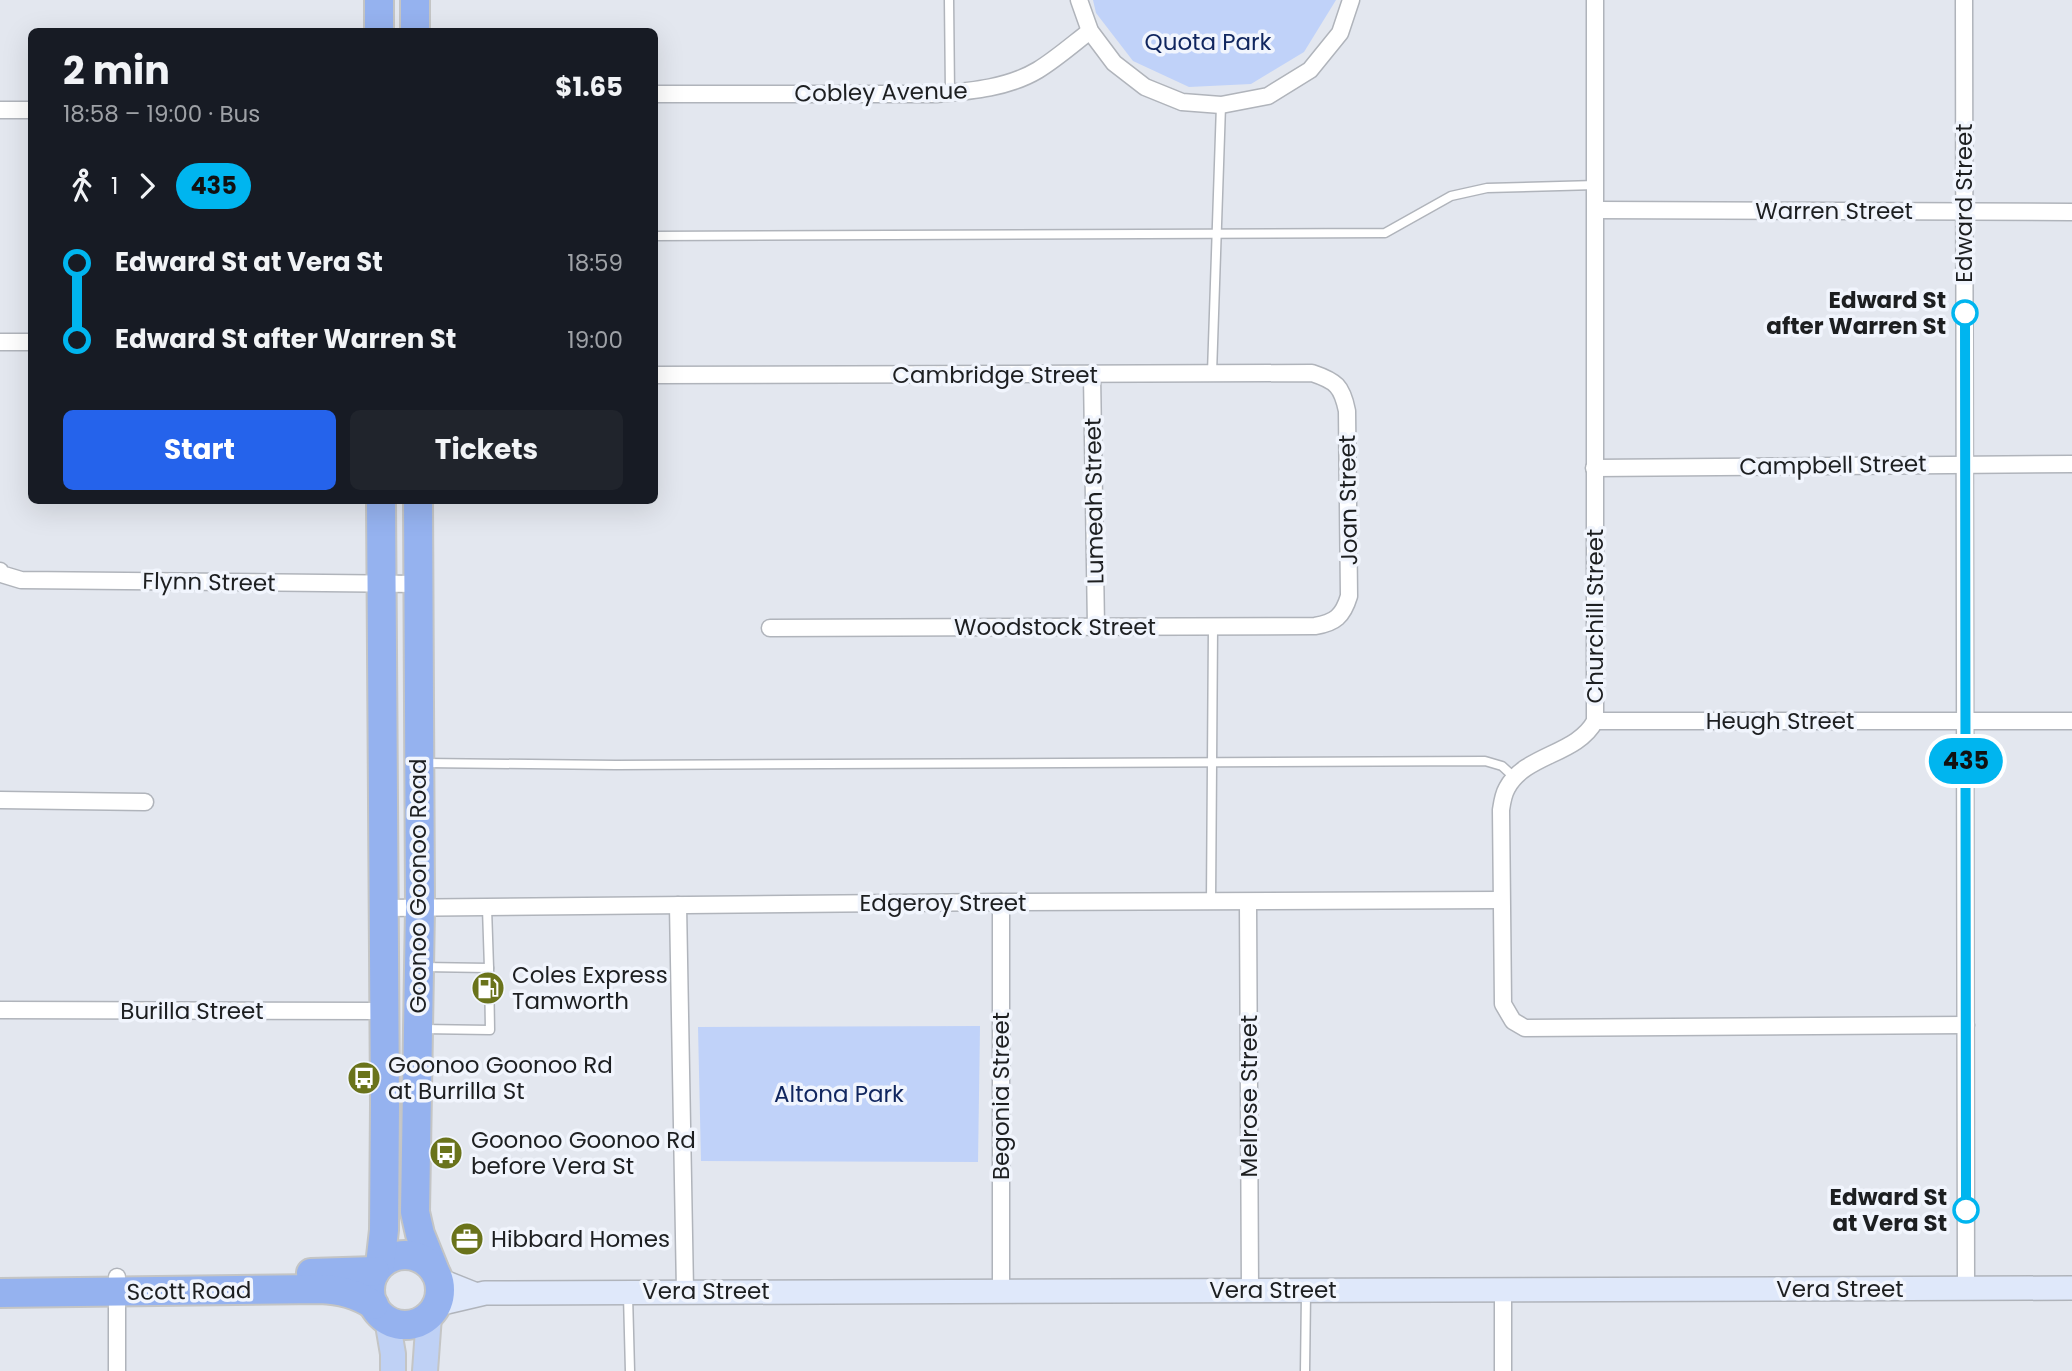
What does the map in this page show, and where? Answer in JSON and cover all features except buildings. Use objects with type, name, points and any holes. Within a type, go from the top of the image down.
[{"type":"highway","points":[[379,0],[379,28]]},
{"type":"highway","points":[[415,0],[415,28]]},
{"type":"highway","name":"Goonoo Goonoo Road","points":[[378,1268],[384,1200],[381,504]]},
{"type":"highway","name":"Goonoo Goonoo Road","points":[[418,504],[420,908],[415,1212],[435,1292]]},
{"type":"highway","points":[[402,1255],[414,1255],[425,1260],[435,1292],[419,1322],[408,1325],[380,1312],[371,1283],[378,1268],[390,1258],[402,1255]]},
{"type":"highway","name":"Scott Road","points":[[0,1293],[378,1268]]},
{"type":"highway","name":"Scott Road","points":[[0,1278],[340,1290],[357,1294],[380,1312]]},
{"type":"main road","name":"Goonoo Goonoo Road","points":[[425,1371],[435,1292]]},
{"type":"main road","points":[[380,1312],[393,1354],[393,1371]]},
{"type":"street","points":[[1079,0],[1090,31],[1114,63],[1145,87],[1182,102],[1222,105],[1269,96],[1310,70],[1340,33],[1351,0]]},
{"type":"street","name":"Churchill Street","points":[[1595,0],[1595,721],[1580,739],[1532,764],[1515,778],[1505,792],[1500,810],[1503,1004],[1513,1021],[1525,1028],[1966,1025]]},
{"type":"street","name":"Edward Street","points":[[1964,0],[1966,1289]]},
{"type":"street","name":"Cobley Avenue","points":[[658,94],[975,91],[1016,80],[1037,71],[1090,31]]},
{"type":"street","points":[[0,110],[28,110]]},
{"type":"street","name":"Warren Street","points":[[1596,210],[2072,212]]},
{"type":"street","points":[[0,342],[28,342]]},
{"type":"street","name":"Cambridge Street","points":[[658,375],[1312,373],[1334,382]]},
{"type":"street","name":"Lumeah Street","points":[[1092,374],[1096,627]]},
{"type":"street","name":"Joan Street","points":[[1334,382],[1344,397],[1347,411],[1349,596],[1338,619]]},
{"type":"street","name":"Campbell Street","points":[[1594,468],[2072,464]]},
{"type":"street","name":"Flynn Street","points":[[1,573],[21,580],[419,584]]},
{"type":"street","name":"Woodstock Street","points":[[770,628],[1315,626],[1326,625],[1338,619]]},
{"type":"street","name":"Heugh Street","points":[[1595,721],[2072,721]]},
{"type":"street","points":[[0,800],[145,802]]},
{"type":"street","name":"Edgeroy Street","points":[[384,908],[1000,902],[1502,901]]},
{"type":"street","name":"Begonia Street","points":[[1000,902],[1000,1290]]},
{"type":"street","name":"Melrose Street","points":[[1248,903],[1251,1290]]},
{"type":"street","points":[[678,905],[685,1291]]},
{"type":"street","name":"Burilla Street","points":[[0,1010],[384,1011]]},
{"type":"street","points":[[117,1284],[117,1371]]},
{"type":"street","name":"Vera Street","points":[[435,1292],[2072,1288]]},
{"type":"street","points":[[1503,1290],[1503,1371]]},
{"type":"lane","points":[[949,0],[950,93]]},
{"type":"lane","points":[[1212,373],[1222,105]]},
{"type":"lane","points":[[658,236],[1385,233],[1451,196],[1487,188],[1596,186]]},
{"type":"lane","points":[[1210,902],[1213,626]]},
{"type":"lane","points":[[419,763],[657,765],[1485,761],[1502,766],[1515,778]]},
{"type":"lane","points":[[417,1029],[490,1030],[487,908]]},
{"type":"lane","points":[[418,967],[489,968]]},
{"type":"lane","points":[[1305,1371],[1306,1291]]},
{"type":"lane","points":[[628,1292],[630,1371]]},
{"type":"green space","name":"Quota Park","points":[[1093,0],[1336,0],[1304,52],[1251,84],[1189,87],[1133,61],[1096,13]]},
{"type":"green space","name":"Altona Park","points":[[980,1026],[978,1162],[701,1161],[698,1027]]},
{"type":"bus line","name":"435","points":[[1965,313],[1966,1210]]},
{"type":"place","name":"Edward St after Warren St","points":[[1965,313]]},
{"type":"place","name":"Coles Express Tamworth","points":[[488,988]]},
{"type":"place","name":"Goonoo Goonoo Rd at Burrilla St","points":[[364,1078]]},
{"type":"place","name":"Goonoo Goonoo Rd before Vera St","points":[[446,1153]]},
{"type":"place","name":"Edward St at Vera St","points":[[1966,1210]]},
{"type":"place","name":"Hibbard Homes","points":[[467,1239]]}]
